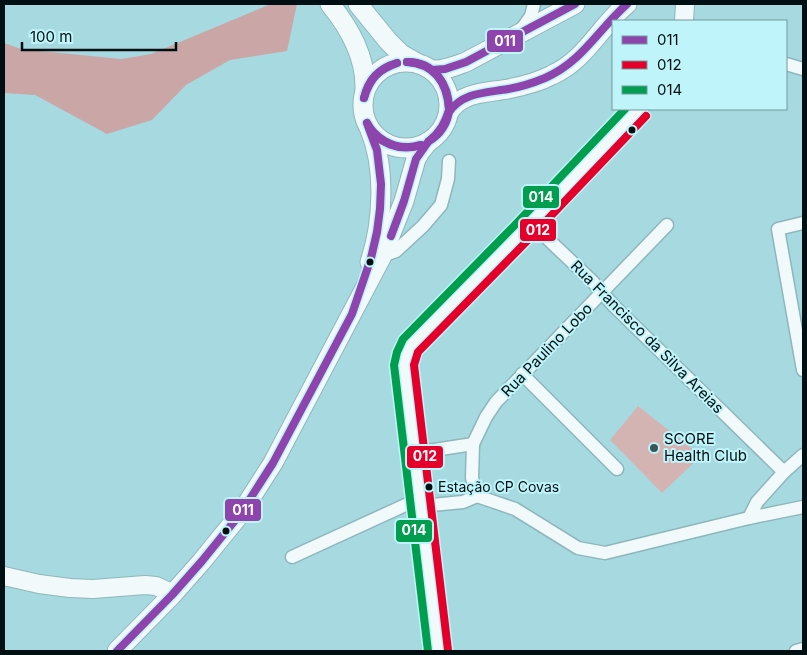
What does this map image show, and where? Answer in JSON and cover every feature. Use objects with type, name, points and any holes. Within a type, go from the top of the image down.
[{"type":"main road","points":[[330,4],[352,33],[366,77],[366,90]]},
{"type":"main road","points":[[117,651],[172,595],[219,540],[241,512],[274,463],[382,256],[404,201],[416,159],[428,142],[438,134],[445,124],[449,112],[449,100],[440,78],[425,67],[401,54],[358,4]]},
{"type":"main road","points":[[352,314],[371,258],[380,209],[377,150],[364,114],[363,102],[372,78],[392,64],[405,62],[440,70],[451,68],[482,54],[575,4]]},
{"type":"main road","points":[[449,112],[457,103],[477,94],[526,85],[553,75],[587,49],[615,15],[627,4]]},
{"type":"main road","points":[[438,651],[404,364],[406,354],[410,346],[638,110]]},
{"type":"main road","points":[[368,126],[377,137],[388,144],[402,148],[415,147],[428,142]]},
{"type":"main road","points":[[4,576],[39,584],[70,588],[93,589],[145,585],[156,586],[167,590],[172,595]]},
{"type":"street","points":[[516,35],[531,16],[534,4]]},
{"type":"street","points":[[787,64],[803,69]]},
{"type":"street","points":[[382,256],[396,251],[423,226],[441,205],[448,179],[449,161]]},
{"type":"street","name":"Rua Francisco da Silva Areias","points":[[530,222],[784,472]]},
{"type":"street","points":[[803,223],[778,229],[803,370]]},
{"type":"street","name":"Rua Paulino Lobo","points":[[477,496],[472,478],[473,444],[496,402],[667,225]]},
{"type":"street","points":[[522,374],[617,469]]},
{"type":"street","points":[[415,452],[473,444]]},
{"type":"street","points":[[749,518],[757,502],[784,472],[803,455]]},
{"type":"street","points":[[292,557],[412,502],[463,502],[477,496],[515,509],[578,548],[605,553],[749,518],[803,507]]},
{"type":"street","points":[[796,651],[803,649]]},
{"type":"shaded area","points":[[271,4],[297,4],[287,51],[230,60],[186,85],[152,120],[107,134],[35,95],[4,93],[4,43],[21,49],[121,59],[151,54]]},
{"type":"shaded area","name":"SCORE Health Club","points":[[638,406],[701,456],[662,493],[610,440]]},
{"type":"transit line","name":"011","points":[[432,70],[445,69],[466,62],[575,4]]},
{"type":"transit line","name":"011","points":[[449,112],[455,105],[468,97],[526,85],[558,71],[580,54],[627,4]]},
{"type":"transit line","name":"011","points":[[407,62],[425,66],[438,76],[446,91],[449,109]]},
{"type":"transit line","name":"011","points":[[407,62],[425,65],[438,76],[446,91],[449,109]]},
{"type":"transit line","name":"011","points":[[364,98],[371,80],[385,68],[397,63]]},
{"type":"transit line","name":"011","points":[[364,98],[372,80],[380,72],[397,63]]},
{"type":"transit line","name":"011","points":[[429,141],[442,127],[449,110]]},
{"type":"transit line","name":"011","points":[[429,141],[443,128],[449,110]]},
{"type":"transit line","name":"014","points":[[428,651],[394,365],[397,352],[403,339],[624,110]]},
{"type":"transit line","name":"012","points":[[448,650],[414,365],[418,352],[646,116]]},
{"type":"transit line","name":"011","points":[[367,123],[379,137],[390,144],[403,147],[421,145]]},
{"type":"transit line","name":"011","points":[[367,123],[376,136],[397,147],[421,145]]},
{"type":"transit line","name":"011","points":[[117,651],[172,595],[241,513],[273,463],[352,314],[371,258],[380,209],[381,184],[377,150],[368,126]]},
{"type":"transit line","name":"011","points":[[391,236],[404,201],[416,159],[428,142]]},
{"type":"place","name":"SCORE Health Club","points":[[654,448]]},
{"type":"place","name":"Estação CP Covas","points":[[429,487]]}]
